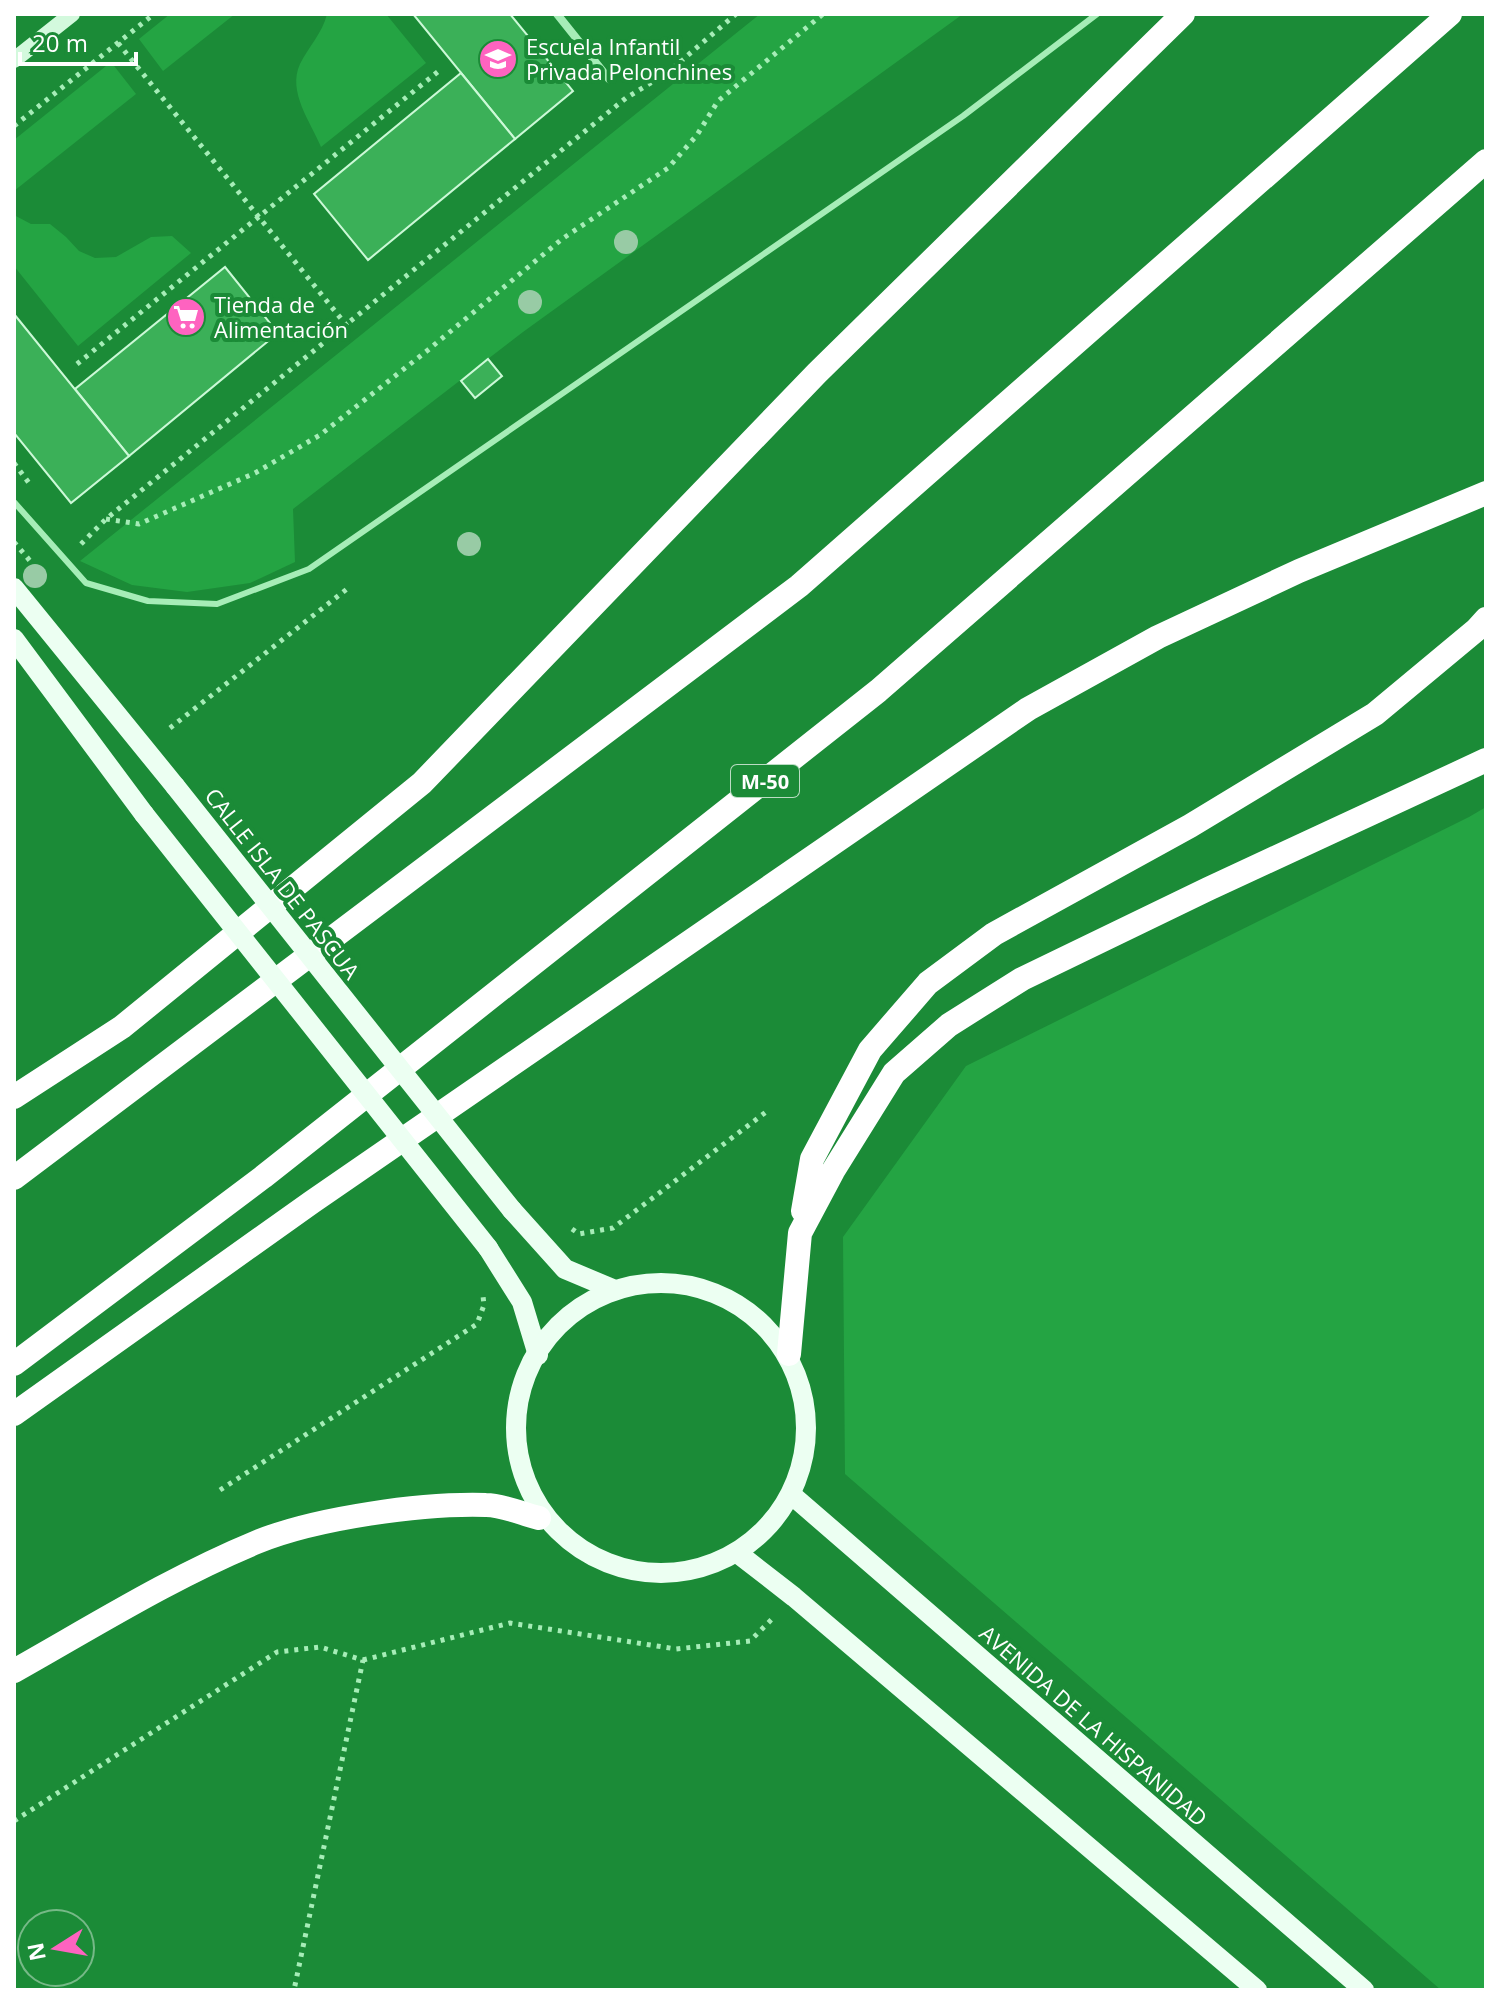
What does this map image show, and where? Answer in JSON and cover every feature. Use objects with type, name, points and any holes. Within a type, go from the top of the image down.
[{"type":"highway","points":[[14,1097],[122,1027],[422,783],[817,373],[1183,14]]},
{"type":"highway","points":[[14,1178],[799,586],[1450,14]]},
{"type":"highway","name":"M-50","points":[[14,1364],[263,1177],[878,691],[1486,161]]},
{"type":"highway","points":[[14,1414],[325,1193],[1028,709],[1158,637],[1299,571],[1486,493]]},
{"type":"highway","points":[[789,1354],[800,1233],[812,1159],[870,1050],[928,983],[994,934],[1190,826],[1375,714],[1486,619]]},
{"type":"highway","points":[[800,1233],[833,1171],[894,1073],[949,1025],[1036,972],[1486,760]]},
{"type":"highway","points":[[14,1671],[184,1574],[261,1540],[325,1523],[397,1510],[489,1505],[539,1518]]},
{"type":"main road","name":"CALLE ISLA DE PASCUA","points":[[14,588],[512,1210],[565,1269],[615,1290]]},
{"type":"main road","points":[[14,639],[144,814],[488,1248],[522,1302],[538,1355]]},
{"type":"main road","points":[[636,1283],[684,1283],[730,1298],[789,1354],[809,1434],[793,1496],[740,1555],[664,1577],[587,1557],[539,1518],[514,1441],[525,1372],[565,1316],[590,1299],[636,1283]]},
{"type":"main road","name":"AVENIDA DE LA HISPANIDAD","points":[[793,1496],[1364,1990]]},
{"type":"main road","points":[[740,1555],[794,1597],[1257,1990]]},
{"type":"street","points":[[14,60],[72,14]]},
{"type":"street","points":[[557,14],[609,79]]},
{"type":"lane","points":[[14,502],[86,583],[148,601],[217,604],[309,569],[963,116],[1097,14]]},
{"type":"path","points":[[14,126],[154,14]]},
{"type":"path","points":[[70,533],[79,545],[106,519],[626,98],[667,73],[736,14]]},
{"type":"path","points":[[106,519],[139,524],[152,519],[255,473],[320,435],[562,239],[668,168],[697,135],[718,101],[823,14]]},
{"type":"path","points":[[118,43],[347,326]]},
{"type":"path","points":[[77,364],[440,70]]},
{"type":"path","points":[[14,463],[33,487]]},
{"type":"path","points":[[170,728],[347,589]]},
{"type":"path","points":[[566,1225],[579,1234],[613,1228],[766,1112]]},
{"type":"path","points":[[220,1490],[477,1324],[484,1305],[482,1292]]},
{"type":"path","points":[[14,1821],[277,1652],[320,1647],[363,1660],[510,1623],[676,1649],[750,1641],[794,1597]]},
{"type":"path","points":[[294,1990],[363,1660]]},
{"type":"green space","points":[[170,14],[235,14],[163,71],[139,39]]},
{"type":"green space","points":[[327,14],[386,14],[426,63],[321,147],[296,85],[300,64],[319,34]]},
{"type":"green space","points":[[760,14],[963,14],[523,332],[293,509],[295,562],[250,583],[187,592],[132,585],[80,561]]},
{"type":"green space","points":[[111,62],[136,94],[14,191],[14,140]]},
{"type":"green space","points":[[14,215],[31,224],[50,224],[79,251],[95,258],[116,257],[151,237],[172,236],[191,253],[78,346],[14,266]]},
{"type":"green space","points":[[1486,807],[1486,1990],[1441,1990],[845,1474],[843,1237],[966,1066]]},
{"type":"building","points":[[413,14],[510,14],[573,91],[515,139]]},
{"type":"building","points":[[461,73],[515,139],[368,260],[314,194]]},
{"type":"building","points":[[225,267],[278,333],[129,456],[75,389]]},
{"type":"building","points":[[14,314],[129,456],[71,503],[14,433]]},
{"type":"building","points":[[488,359],[502,376],[475,398],[461,381]]},
{"type":"place","name":"Escuela Infantil Privada Pelonchines","points":[[498,59]]},
{"type":"place","name":"Tienda de Alimentación","points":[[186,317]]}]
